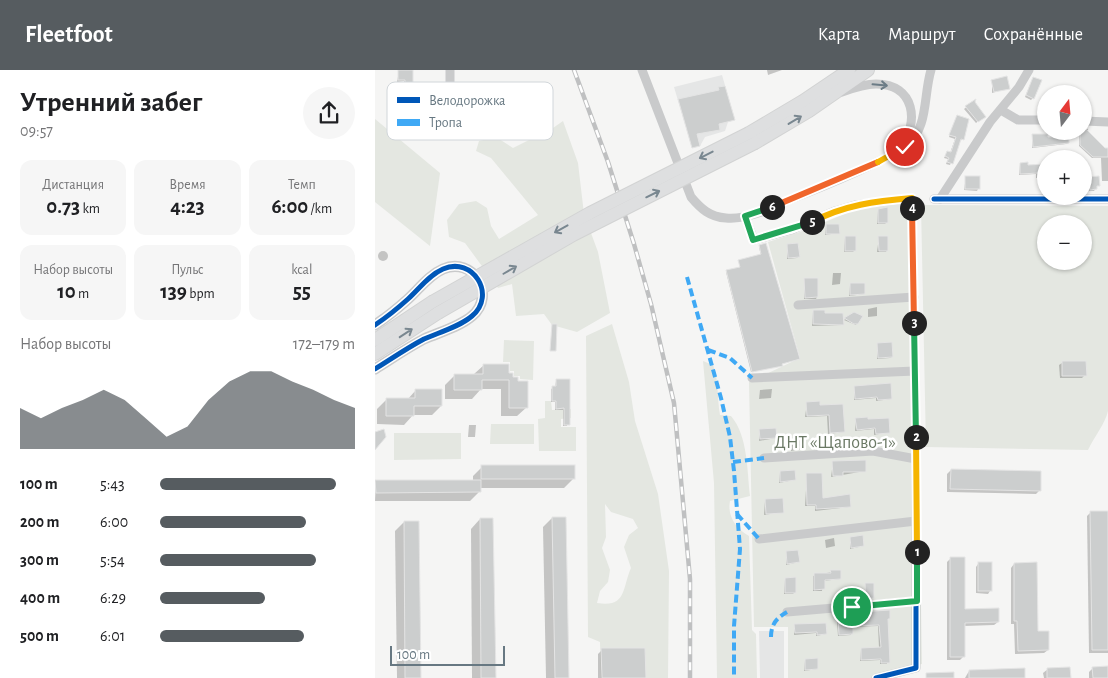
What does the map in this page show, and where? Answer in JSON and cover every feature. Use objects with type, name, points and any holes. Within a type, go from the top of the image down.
[{"type":"main road","points":[[752,138],[849,70]]},
{"type":"main road","points":[[375,340],[435,308],[568,225],[752,138],[833,95],[868,70]]},
{"type":"main road","points":[[375,354],[435,308]]},
{"type":"street","points":[[642,70],[691,197],[706,213],[715,217],[745,216],[827,185],[905,147],[918,133],[923,119],[931,70]]},
{"type":"street","points":[[1029,70],[1001,110],[990,122],[958,172],[937,199],[1108,199]]},
{"type":"street","points":[[833,95],[860,86],[877,84],[891,86],[903,94],[911,107],[913,121],[904,143],[892,155]]},
{"type":"street","points":[[1001,110],[1018,120],[1037,120]]},
{"type":"street","points":[[1093,121],[1108,122]]},
{"type":"street","points":[[745,216],[753,240],[791,230],[835,211],[855,205],[912,198],[917,521],[916,668],[876,678]]},
{"type":"street","points":[[375,325],[400,306],[436,273],[449,267],[462,267],[469,270],[482,285],[482,299],[473,316],[415,344],[375,369]]},
{"type":"street","points":[[798,304],[914,297]]},
{"type":"street","points":[[752,378],[915,371]]},
{"type":"street","points":[[764,458],[873,451],[916,459]]},
{"type":"street","points":[[759,539],[917,521]]},
{"type":"street","points":[[787,612],[917,601]]},
{"type":"shaded area","points":[[722,75],[735,120],[728,122],[725,131],[705,137],[700,146],[692,148],[674,87]]},
{"type":"shaded area","points":[[759,631],[784,631],[784,678],[760,678]]},
{"type":"green space","points":[[375,119],[387,129],[387,140],[400,140],[440,173],[430,246],[375,202]]},
{"type":"green space","points":[[563,121],[578,163],[584,214],[598,252],[610,313],[577,332],[552,325],[544,314],[516,316],[512,284],[498,288],[465,243],[449,237],[447,220],[459,204],[476,201],[487,208],[491,226],[499,239],[538,215],[491,158],[476,151],[479,141],[483,140],[501,140],[513,148],[529,140],[553,140],[553,128]]},
{"type":"green space","name":"ДНТ «Щапово-1»","points":[[914,202],[922,664],[912,666],[887,678],[788,678],[788,627],[754,627],[749,382],[800,358],[768,242],[806,230],[854,210]]},
{"type":"green space","points":[[921,205],[1108,206],[1108,411],[1088,450],[926,447]]},
{"type":"green space","points":[[612,324],[629,382],[635,421],[658,494],[669,571],[668,678],[601,678],[600,642],[588,637],[586,336]],"holes":[[[605,504],[611,512],[633,519],[638,528],[629,535],[624,547],[631,568],[622,595],[619,599],[607,604],[597,603],[600,591],[608,582],[610,570],[602,548],[606,537]]]},
{"type":"green space","points":[[504,340],[534,341],[533,380],[520,379],[520,376],[514,376],[514,371],[510,371],[510,362],[503,362]]},
{"type":"green space","points":[[703,361],[713,365],[720,415],[731,416],[737,424],[746,454],[750,496],[730,501],[729,507],[733,522],[749,536],[752,630],[756,634],[757,678],[717,678],[714,483]]},
{"type":"green space","points":[[545,401],[551,401],[552,410],[571,409],[571,418],[561,419],[561,427],[576,427],[576,451],[539,451],[538,419],[545,418]]},
{"type":"green space","points":[[491,424],[534,424],[534,444],[490,444]]},
{"type":"green space","points":[[394,433],[461,433],[461,459],[394,460]]},
{"type":"building","points":[[398,70],[413,70],[413,82],[398,80]]},
{"type":"building","points":[[1007,76],[1010,89],[994,92],[991,80]]},
{"type":"building","points":[[1033,77],[1042,80],[1040,85],[1037,85],[1034,99],[1026,95]]},
{"type":"building","points":[[725,86],[735,120],[719,124],[720,130],[697,134],[700,146],[692,148],[678,99],[719,90],[718,87]]},
{"type":"building","points":[[976,99],[975,102],[986,117],[978,122],[965,106]]},
{"type":"building","points":[[957,115],[969,119],[964,140],[961,139],[953,164],[947,162],[949,158],[945,156],[947,151],[951,152],[956,137],[949,135]]},
{"type":"building","points":[[1032,134],[1037,134],[1037,140],[1069,140],[1069,143],[1033,147]]},
{"type":"building","points":[[1093,136],[1105,148],[1108,148],[1108,157],[1093,157],[1092,150],[1085,150],[1080,145],[1080,140],[1093,140]]},
{"type":"building","points":[[1028,162],[1028,165],[1037,164],[1037,173],[1020,174],[1020,163]]},
{"type":"building","points":[[965,176],[980,176],[980,189],[965,189]]},
{"type":"building","points":[[1099,176],[1100,186],[1097,186],[1097,189],[1092,190],[1092,177]]},
{"type":"building","points":[[888,207],[888,223],[878,223],[878,209]]},
{"type":"building","points":[[826,224],[839,224],[840,234],[826,234]]},
{"type":"building","points":[[845,236],[856,236],[856,251],[845,251]]},
{"type":"building","points":[[878,236],[888,236],[888,251],[879,251]]},
{"type":"building","points":[[766,243],[800,359],[782,364],[783,366],[752,372],[726,270],[740,267],[738,260],[761,254],[759,245]]},
{"type":"building","points":[[798,243],[800,257],[788,258],[787,244]]},
{"type":"building","points":[[804,278],[818,278],[818,297],[805,298]]},
{"type":"building","points":[[850,283],[865,283],[865,294],[850,295]]},
{"type":"building","points":[[813,310],[825,310],[825,313],[843,313],[844,325],[813,324]]},
{"type":"building","points":[[854,312],[863,316],[858,324],[854,324],[844,318]]},
{"type":"building","points":[[552,324],[557,324],[556,351],[550,351]]},
{"type":"building","points":[[892,342],[893,357],[878,358],[877,343]]},
{"type":"building","points":[[1062,361],[1086,361],[1087,376],[1062,376]]},
{"type":"building","points":[[483,364],[509,364],[509,373],[513,373],[513,377],[518,377],[518,381],[528,381],[528,408],[509,408],[509,380],[482,380],[482,390],[454,390],[454,374],[483,374]]},
{"type":"building","points":[[556,379],[570,379],[570,425],[564,425],[564,408],[556,409],[556,401],[552,401],[552,386],[556,386]]},
{"type":"building","points":[[891,383],[892,399],[878,400],[877,397],[855,399],[854,386]]},
{"type":"building","points":[[415,389],[442,389],[442,406],[414,406],[414,416],[386,416],[386,398],[415,398]]},
{"type":"building","points":[[820,401],[820,405],[843,404],[845,432],[830,433],[829,415],[807,416],[806,402]]},
{"type":"building","points":[[868,417],[868,419],[889,418],[890,433],[876,434],[875,428],[857,430],[855,418]]},
{"type":"building","points":[[776,428],[777,438],[760,439],[759,429]]},
{"type":"building","points":[[384,429],[386,437],[375,450],[375,432]]},
{"type":"building","points":[[866,460],[866,472],[843,472],[843,476],[833,476],[832,461]]},
{"type":"building","points":[[481,465],[575,465],[575,479],[481,479]]},
{"type":"building","points":[[951,469],[1041,471],[1041,491],[950,489]]},
{"type":"building","points":[[795,470],[796,480],[780,482],[780,471]]},
{"type":"building","points":[[806,473],[822,473],[823,498],[850,494],[851,507],[816,509],[816,505],[807,505]]},
{"type":"building","points":[[375,480],[481,480],[481,492],[376,493]]},
{"type":"building","points":[[783,498],[784,513],[766,514],[765,499]]},
{"type":"building","points":[[1090,511],[1108,511],[1108,650],[1092,650]]},
{"type":"building","points":[[552,517],[566,517],[569,678],[555,678]]},
{"type":"building","points":[[480,518],[493,518],[496,678],[481,678]]},
{"type":"building","points":[[404,521],[419,521],[421,678],[405,678]]},
{"type":"building","points":[[863,535],[864,546],[851,548],[850,537]]},
{"type":"building","points":[[798,550],[800,562],[787,564],[786,551]]},
{"type":"building","points":[[950,557],[965,557],[965,609],[999,608],[999,622],[965,623],[965,657],[950,657]]},
{"type":"building","points":[[978,562],[992,562],[992,591],[978,591]]},
{"type":"building","points":[[1037,562],[1038,631],[1049,631],[1049,650],[1018,651],[1017,621],[1014,621],[1014,563]]},
{"type":"building","points":[[830,570],[841,570],[841,579],[825,580],[825,589],[814,590],[814,573],[831,573]]},
{"type":"building","points":[[796,577],[796,593],[785,593],[785,578]]},
{"type":"building","points":[[865,583],[874,583],[874,598],[866,599]]},
{"type":"building","points":[[890,610],[890,619],[888,619],[890,663],[881,663],[881,659],[861,660],[861,648],[881,647],[879,625],[853,626],[853,634],[839,635],[838,619],[859,618],[859,612]]},
{"type":"building","points":[[826,623],[827,634],[817,635],[817,632],[795,633],[794,624]]},
{"type":"building","points":[[601,648],[645,648],[646,678],[602,678]]},
{"type":"building","points":[[818,658],[818,669],[805,670],[805,659]]},
{"type":"building","points":[[1108,666],[1108,678],[1093,678],[1092,667]]},
{"type":"building","points":[[1070,667],[1071,678],[1047,678],[1047,668]]},
{"type":"building","points":[[1025,668],[1025,678],[969,678],[969,670]]},
{"type":"building","points":[[954,672],[954,678],[926,678],[926,673]]},
{"type":"railway","points":[[574,70],[608,162],[634,244],[651,304],[674,403],[690,579],[690,678]]},
{"type":"marked path","points":[[687,277],[721,398],[730,437],[734,471],[740,549],[734,626],[734,678]]},
{"type":"marked path","points":[[708,350],[730,358],[752,378]]},
{"type":"marked path","points":[[733,462],[764,458]]},
{"type":"marked path","points":[[737,514],[759,539]]},
{"type":"marked path","points":[[771,637],[775,622],[787,612]]},
{"type":"cycle path","points":[[745,217],[754,240],[791,230],[835,211],[855,205],[912,198],[916,459],[916,668],[876,678]]},
{"type":"cycle path","points":[[934,199],[1108,199]]},
{"type":"cycle path","points":[[375,325],[388,316],[429,278],[443,269],[454,266],[464,268],[472,273],[482,288],[482,298],[479,307],[467,320],[424,339],[375,369]]},
{"type":"route","points":[[852,607],[917,601],[912,198],[873,201],[855,205],[835,211],[811,223],[791,230],[753,240],[745,216],[755,214],[835,181],[887,158],[905,147]]}]
